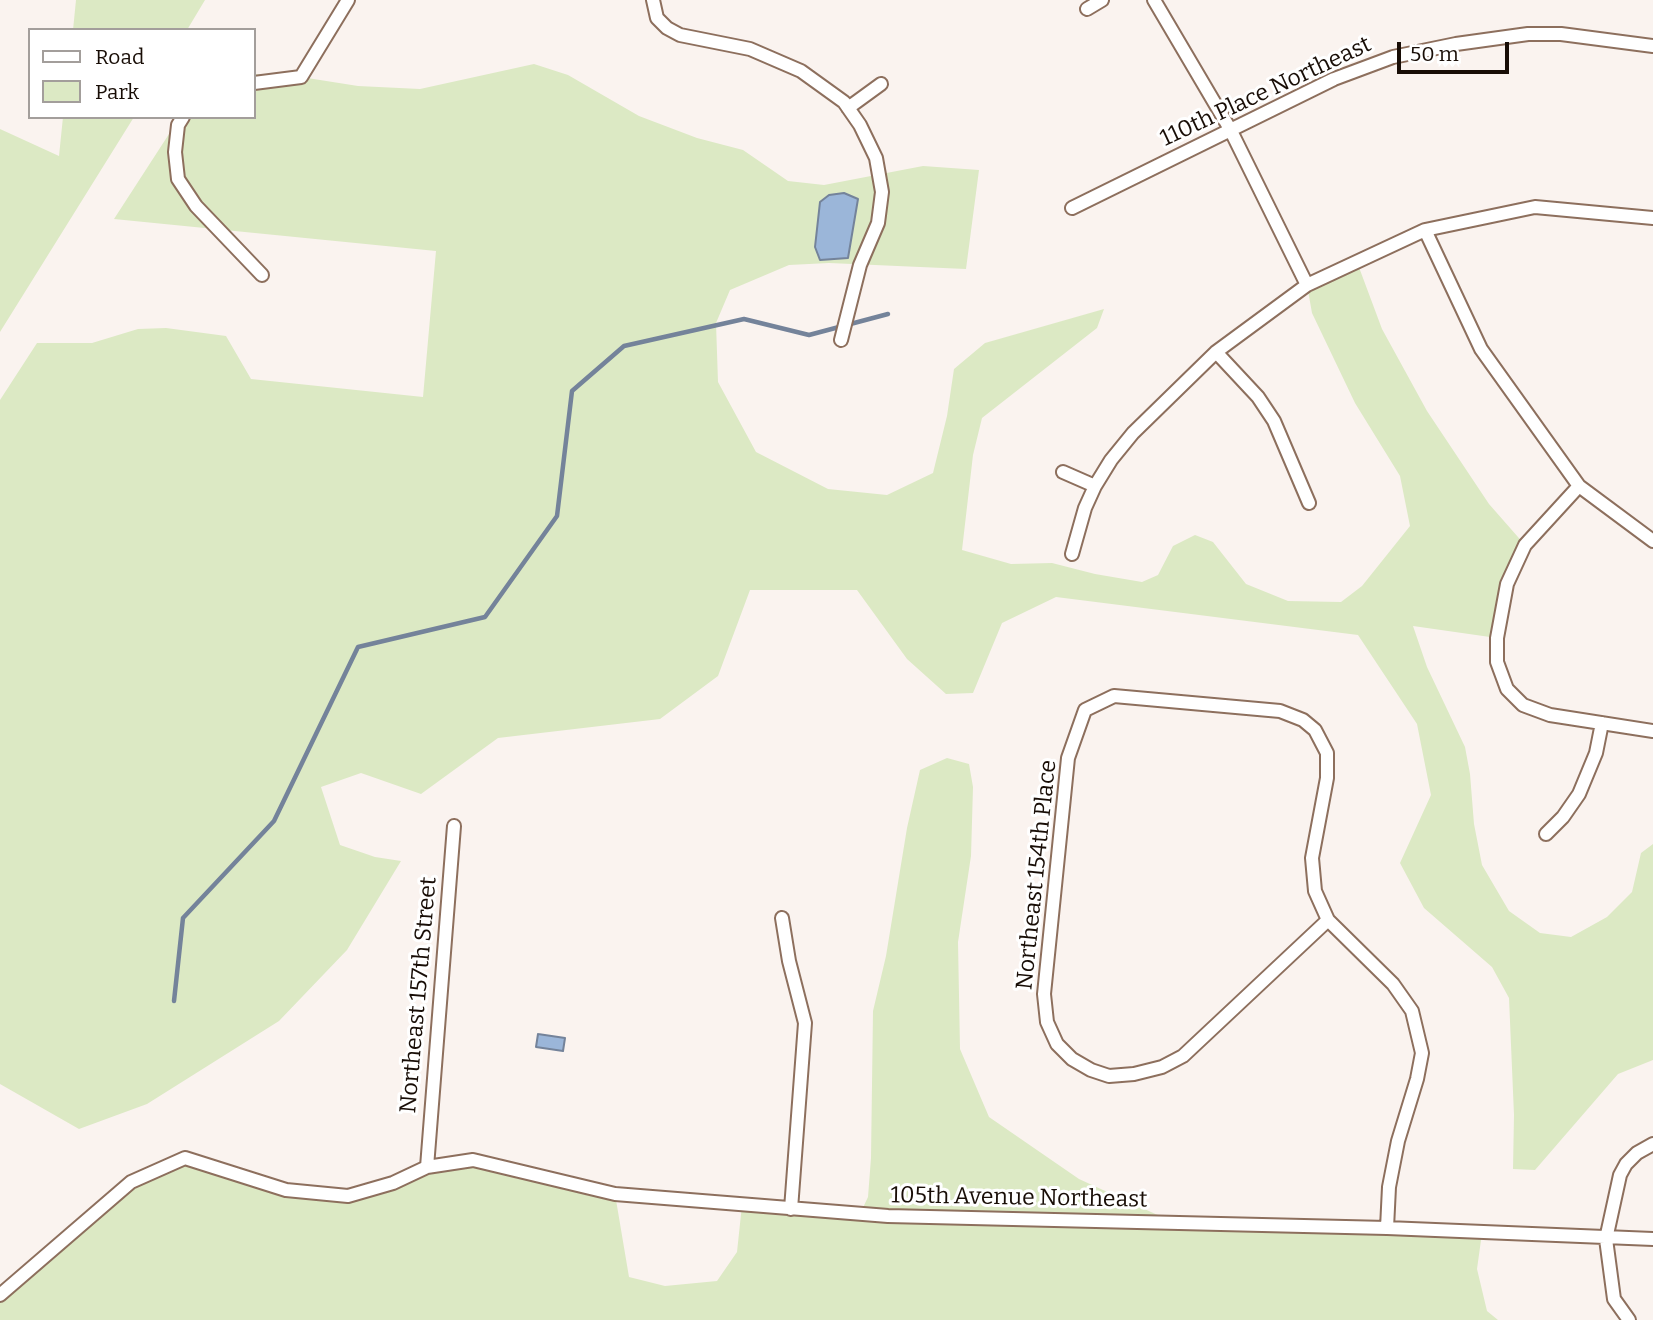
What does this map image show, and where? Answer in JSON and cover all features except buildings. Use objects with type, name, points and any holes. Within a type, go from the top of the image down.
[{"type":"street","points":[[256,83],[301,77],[348,0]]},
{"type":"street","points":[[653,0],[657,18],[667,28],[680,34],[750,50],[802,71],[848,108],[860,125],[876,158],[882,192],[878,223],[860,265],[841,340]]},
{"type":"street","points":[[1087,9],[1102,0]]},
{"type":"street","points":[[1154,0],[1230,129],[1307,285]]},
{"type":"street","name":"110th Place Northeast","points":[[1072,208],[1334,79],[1393,57],[1456,44],[1528,34],[1561,34],[1653,46]]},
{"type":"street","points":[[848,108],[881,85]]},
{"type":"street","points":[[182,119],[178,125],[175,152],[178,179],[196,206],[262,275]]},
{"type":"street","points":[[1072,554],[1085,508],[1095,486],[1111,460],[1133,433],[1216,352],[1307,285],[1424,230],[1535,207],[1653,218]]},
{"type":"street","points":[[1424,230],[1481,349],[1579,486],[1653,541]]},
{"type":"street","points":[[1216,352],[1258,397],[1274,421],[1310,503]]},
{"type":"street","points":[[1063,472],[1095,486]]},
{"type":"street","points":[[1579,486],[1525,545],[1516,564],[1504,597],[1497,638],[1497,662],[1507,689],[1523,705],[1550,715],[1653,731]]},
{"type":"street","name":"Northeast 154th Place","points":[[1114,696],[1280,711],[1303,720],[1315,730],[1327,753],[1327,778],[1312,858],[1315,891],[1328,920],[1183,1056],[1162,1067],[1134,1074],[1110,1076],[1091,1070],[1072,1059],[1057,1044],[1047,1023],[1044,995],[1068,758],[1085,710],[1114,696]]},
{"type":"street","points":[[1546,834],[1563,817],[1578,794],[1596,753],[1602,723]]},
{"type":"street","name":"Northeast 157th Street","points":[[427,1167],[454,826]]},
{"type":"street","points":[[782,918],[789,961],[805,1023],[791,1209]]},
{"type":"street","points":[[1328,920],[1393,984],[1406,1002],[1412,1011],[1422,1053],[1398,1141],[1389,1187],[1387,1228]]},
{"type":"street","points":[[1629,1320],[1615,1298],[1606,1239],[1620,1175],[1637,1153],[1653,1144]]},
{"type":"street","name":"105th Avenue Northeast","points":[[0,1295],[131,1182],[185,1158],[286,1190],[348,1196],[393,1183],[427,1167],[473,1160],[615,1194],[888,1216],[1387,1228],[1653,1239]]},
{"type":"green space","points":[[76,0],[205,0],[188,28],[73,28]]},
{"type":"green space","points":[[534,64],[568,75],[639,116],[697,138],[743,150],[788,181],[824,185],[923,166],[979,170],[966,269],[829,263],[789,265],[730,290],[716,323],[718,382],[756,452],[828,489],[887,495],[933,473],[947,416],[954,369],[985,343],[1104,309],[1097,328],[982,418],[973,455],[962,550],[1011,564],[1052,563],[1142,582],[1158,575],[1173,546],[1195,535],[1213,542],[1246,584],[1288,601],[1341,602],[1362,586],[1410,526],[1400,476],[1355,403],[1312,313],[1307,285],[1357,262],[1382,329],[1427,411],[1489,504],[1525,545],[1497,638],[1413,626],[1427,667],[1465,747],[1482,865],[1509,911],[1540,933],[1571,937],[1607,917],[1632,892],[1641,853],[1653,844],[1653,1060],[1618,1074],[1535,1170],[1513,1169],[1514,1115],[1509,998],[1492,967],[1424,908],[1400,863],[1431,795],[1417,724],[1358,635],[1056,597],[1002,623],[973,693],[946,694],[907,659],[857,590],[750,590],[718,676],[660,719],[498,738],[421,794],[361,773],[321,787],[340,845],[375,857],[401,861],[347,950],[279,1021],[147,1104],[79,1129],[0,1084],[0,400],[37,343],[92,343],[138,329],[166,328],[226,336],[251,379],[423,397],[436,251],[114,219],[179,119],[256,119],[256,74],[301,77],[358,86],[420,89]]},
{"type":"green space","points":[[63,119],[133,119],[0,332],[0,129],[59,156]]},
{"type":"green space","points":[[947,758],[969,764],[973,787],[971,856],[958,942],[960,1049],[989,1117],[1079,1179],[1175,1223],[1482,1233],[1477,1269],[1487,1311],[1498,1320],[0,1320],[0,1295],[131,1182],[185,1158],[286,1190],[348,1196],[473,1160],[615,1194],[629,1277],[665,1286],[717,1281],[737,1252],[742,1205],[860,1214],[868,1197],[871,1158],[873,1011],[886,956],[907,828],[920,770]]},
{"type":"water","points":[[844,193],[858,199],[848,258],[820,260],[815,247],[820,202],[829,195]]},
{"type":"water","points":[[538,1034],[565,1038],[563,1051],[536,1047]]},
{"type":"waterway","points":[[174,1001],[183,918],[274,821],[358,647],[485,617],[557,516],[572,391],[624,346],[744,319],[809,335],[888,314]]}]
